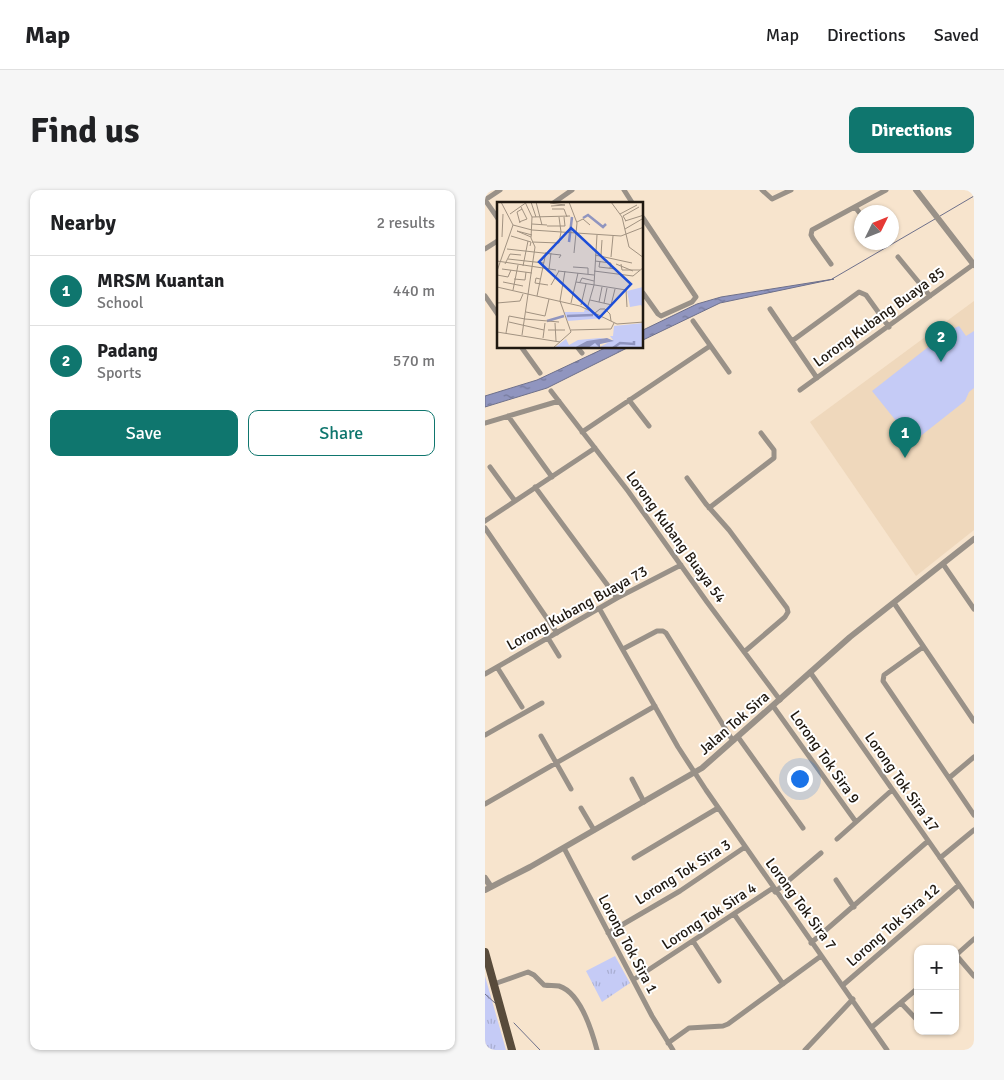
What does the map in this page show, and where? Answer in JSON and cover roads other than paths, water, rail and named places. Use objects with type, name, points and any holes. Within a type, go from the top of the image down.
[{"type":"main road","points":[[485,952],[512,1050]]},
{"type":"street","points":[[497,217],[485,200],[500,190]]},
{"type":"street","points":[[555,202],[572,190]]},
{"type":"street","points":[[624,190],[632,202]]},
{"type":"street","points":[[762,190],[772,200],[791,190]]},
{"type":"street","points":[[859,205],[886,190]]},
{"type":"street","points":[[916,190],[974,265]]},
{"type":"street","points":[[831,264],[813,239],[812,230],[854,208]]},
{"type":"street","points":[[644,220],[696,298],[692,302],[661,316],[644,294]]},
{"type":"street","points":[[485,249],[497,241]]},
{"type":"street","points":[[898,257],[930,296]]},
{"type":"street","name":"Lorong Kubang Buaya 85","points":[[800,390],[974,265]]},
{"type":"street","points":[[791,341],[859,292],[866,294],[889,327]]},
{"type":"street","points":[[485,298],[497,311]]},
{"type":"street","points":[[770,309],[817,378]]},
{"type":"street","points":[[693,321],[729,372]]},
{"type":"street","points":[[582,432],[710,346]]},
{"type":"street","points":[[523,349],[540,373]]},
{"type":"street","points":[[579,349],[582,353]]},
{"type":"street","name":"Lorong Kubang Buaya 54","points":[[551,391],[628,491],[780,700]]},
{"type":"street","points":[[629,400],[649,426]]},
{"type":"street","points":[[485,423],[559,401]]},
{"type":"street","points":[[508,416],[552,476]]},
{"type":"street","points":[[709,508],[774,458],[773,450],[761,433]]},
{"type":"street","points":[[485,521],[595,448]]},
{"type":"street","points":[[490,466],[515,501]]},
{"type":"street","points":[[687,478],[709,508],[729,530],[787,608],[785,617],[744,652]]},
{"type":"street","points":[[535,488],[617,598]]},
{"type":"street","points":[[485,528],[557,633]]},
{"type":"street","name":"Jalan Tok Sira","points":[[488,888],[564,848],[694,773],[736,739],[850,637],[974,539]]},
{"type":"street","points":[[943,564],[974,609]]},
{"type":"street","name":"Lorong Kubang Buaya 73","points":[[485,674],[599,608],[681,565]]},
{"type":"street","points":[[894,603],[974,721]]},
{"type":"street","name":"Lorong Tok Sira 7","points":[[599,608],[694,773],[887,1050]]},
{"type":"street","points":[[623,649],[657,631],[666,633],[736,739],[803,828]]},
{"type":"street","points":[[548,638],[559,656]]},
{"type":"street","points":[[923,647],[884,675],[883,681],[974,815]]},
{"type":"street","points":[[497,667],[522,707]]},
{"type":"street","name":"Lorong Tok Sira 17","points":[[810,672],[974,906]]},
{"type":"street","points":[[485,736],[542,703]]},
{"type":"street","points":[[485,804],[655,706]]},
{"type":"street","name":"Lorong Tok Sira 9","points":[[773,706],[855,822]]},
{"type":"street","points":[[541,736],[571,789]]},
{"type":"street","points":[[949,778],[974,757]]},
{"type":"street","points":[[631,780],[644,802]]},
{"type":"street","points":[[837,839],[892,790]]},
{"type":"street","points":[[581,808],[594,830]]},
{"type":"street","points":[[634,858],[717,808]]},
{"type":"street","points":[[940,858],[974,830]]},
{"type":"street","points":[[811,943],[928,841]]},
{"type":"street","name":"Lorong Tok Sira 3","points":[[608,933],[680,891],[745,847]]},
{"type":"street","name":"Lorong Tok Sira 1","points":[[564,848],[651,1016],[673,1050]]},
{"type":"street","name":"Lorong Tok Sira 4","points":[[633,980],[774,890],[821,853]]},
{"type":"street","points":[[485,878],[488,888]]},
{"type":"street","points":[[836,880],[854,907]]},
{"type":"street","name":"Lorong Tok Sira 12","points":[[843,985],[959,885]]},
{"type":"street","points":[[734,914],[783,984]]},
{"type":"street","points":[[959,952],[974,939]]},
{"type":"street","points":[[693,941],[719,981]]},
{"type":"street","points":[[668,1043],[689,1028],[728,1024],[821,956]]},
{"type":"street","points":[[959,958],[974,976]]},
{"type":"street","points":[[494,984],[528,972],[544,985],[560,986],[574,998],[589,1024],[597,1050]]},
{"type":"street","points":[[872,1027],[916,990]]},
{"type":"street","points":[[805,1050],[853,999]]},
{"type":"street","points":[[901,1003],[914,1017]]},
{"type":"water","points":[[834,279],[720,303],[644,340],[644,330],[697,304],[721,297]]},
{"type":"water","points":[[603,349],[625,349],[547,388],[485,407],[485,396],[537,380]]},
{"type":"waterway","points":[[940,216],[974,196]]},
{"type":"waterway","points":[[832,279],[935,219]]},
{"type":"waterway","points":[[485,994],[495,1003]]},
{"type":"waterway","points":[[514,1023],[540,1050]]},
{"type":"place","name":"Padang","points":[[941,362]]},
{"type":"place","name":"MRSM Kuantan","points":[[905,458]]}]
